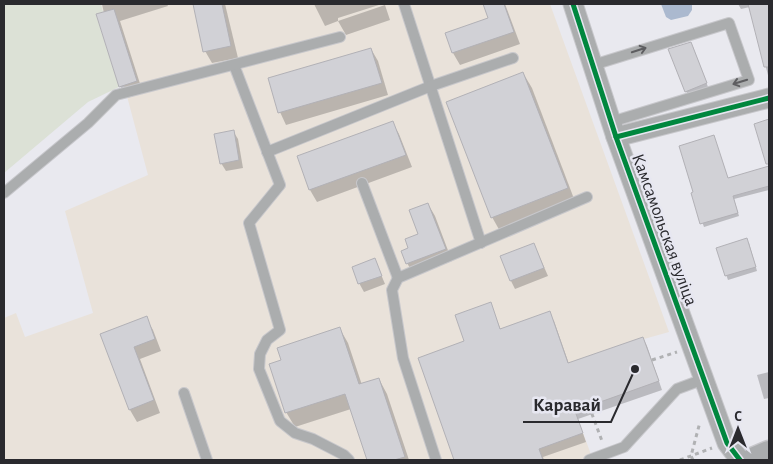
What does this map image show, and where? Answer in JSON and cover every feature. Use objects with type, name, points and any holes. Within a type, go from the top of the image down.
[{"type":"main road","points":[[755,460],[769,454]]},
{"type":"street","name":"Камсамольская вуліца","points":[[573,4],[614,129],[727,443],[740,460]]},
{"type":"street","points":[[614,129],[769,98]]},
{"type":"lane","points":[[404,4],[482,243]]},
{"type":"lane","points":[[592,65],[729,23],[748,80],[614,129]]},
{"type":"lane","points":[[4,193],[88,123],[116,96],[340,38]]},
{"type":"lane","points":[[267,152],[431,86],[513,58]]},
{"type":"lane","points":[[234,66],[280,185],[249,223],[280,330],[267,340],[260,354],[259,369],[280,421],[295,432],[344,455],[349,460]]},
{"type":"lane","points":[[362,183],[398,278]]},
{"type":"lane","points":[[436,460],[403,358],[392,290],[398,278],[587,198]]},
{"type":"lane","points":[[589,460],[624,446],[678,389],[704,379]]},
{"type":"lane","points":[[184,393],[207,460]]},
{"type":"path","points":[[652,360],[686,350]]},
{"type":"path","points":[[589,406],[606,454]]},
{"type":"path","points":[[680,460],[692,458],[710,449]]},
{"type":"shaded area","points":[[4,4],[101,4],[103,12],[96,15],[119,87],[88,102],[4,173]]},
{"type":"shaded area","points":[[101,4],[550,4],[669,332],[644,339],[659,381],[575,411],[593,460],[4,460],[4,318],[16,313],[25,337],[93,313],[65,211],[148,175],[124,85],[119,87],[96,14],[103,12]]},
{"type":"water","points":[[661,4],[692,4],[692,10],[688,16],[671,20],[666,17]]},
{"type":"building","points":[[193,4],[222,4],[231,46],[203,52]]},
{"type":"building","points":[[483,4],[504,4],[514,32],[452,53],[445,33],[488,18]]},
{"type":"building","points":[[748,4],[769,4],[769,67],[764,67]]},
{"type":"building","points":[[114,9],[137,81],[119,87],[96,14]]},
{"type":"building","points":[[691,42],[707,83],[685,92],[668,49]]},
{"type":"building","points":[[371,48],[382,83],[278,113],[268,78]]},
{"type":"building","points":[[523,72],[568,188],[491,218],[446,102]]},
{"type":"building","points":[[769,119],[769,164],[766,164],[754,124]]},
{"type":"building","points":[[393,121],[406,155],[309,190],[297,156]]},
{"type":"building","points":[[234,130],[239,160],[220,164],[214,134]]},
{"type":"building","points":[[714,135],[728,178],[769,166],[769,186],[733,196],[738,213],[700,224],[691,193],[693,192],[679,146]]},
{"type":"building","points":[[428,203],[446,249],[406,264],[401,251],[408,248],[405,239],[418,234],[409,210]]},
{"type":"building","points":[[747,238],[756,267],[725,276],[716,248]]},
{"type":"building","points":[[534,243],[544,268],[510,281],[500,256]]},
{"type":"building","points":[[375,258],[382,276],[358,284],[352,267]]},
{"type":"building","points":[[491,302],[500,329],[550,311],[568,363],[643,337],[659,381],[575,411],[583,433],[539,449],[543,460],[454,460],[418,358],[464,341],[455,315]]},
{"type":"building","points":[[147,316],[155,339],[134,347],[154,400],[129,410],[100,334]]},
{"type":"building","points":[[340,327],[359,384],[379,378],[405,457],[394,460],[367,460],[345,394],[285,413],[269,364],[281,360],[277,348]]},
{"type":"cycle path","points":[[573,4],[616,137],[727,443],[740,460]]},
{"type":"cycle path","points":[[616,137],[769,98]]},
{"type":"place","name":"Каравай","points":[[635,369]]}]
